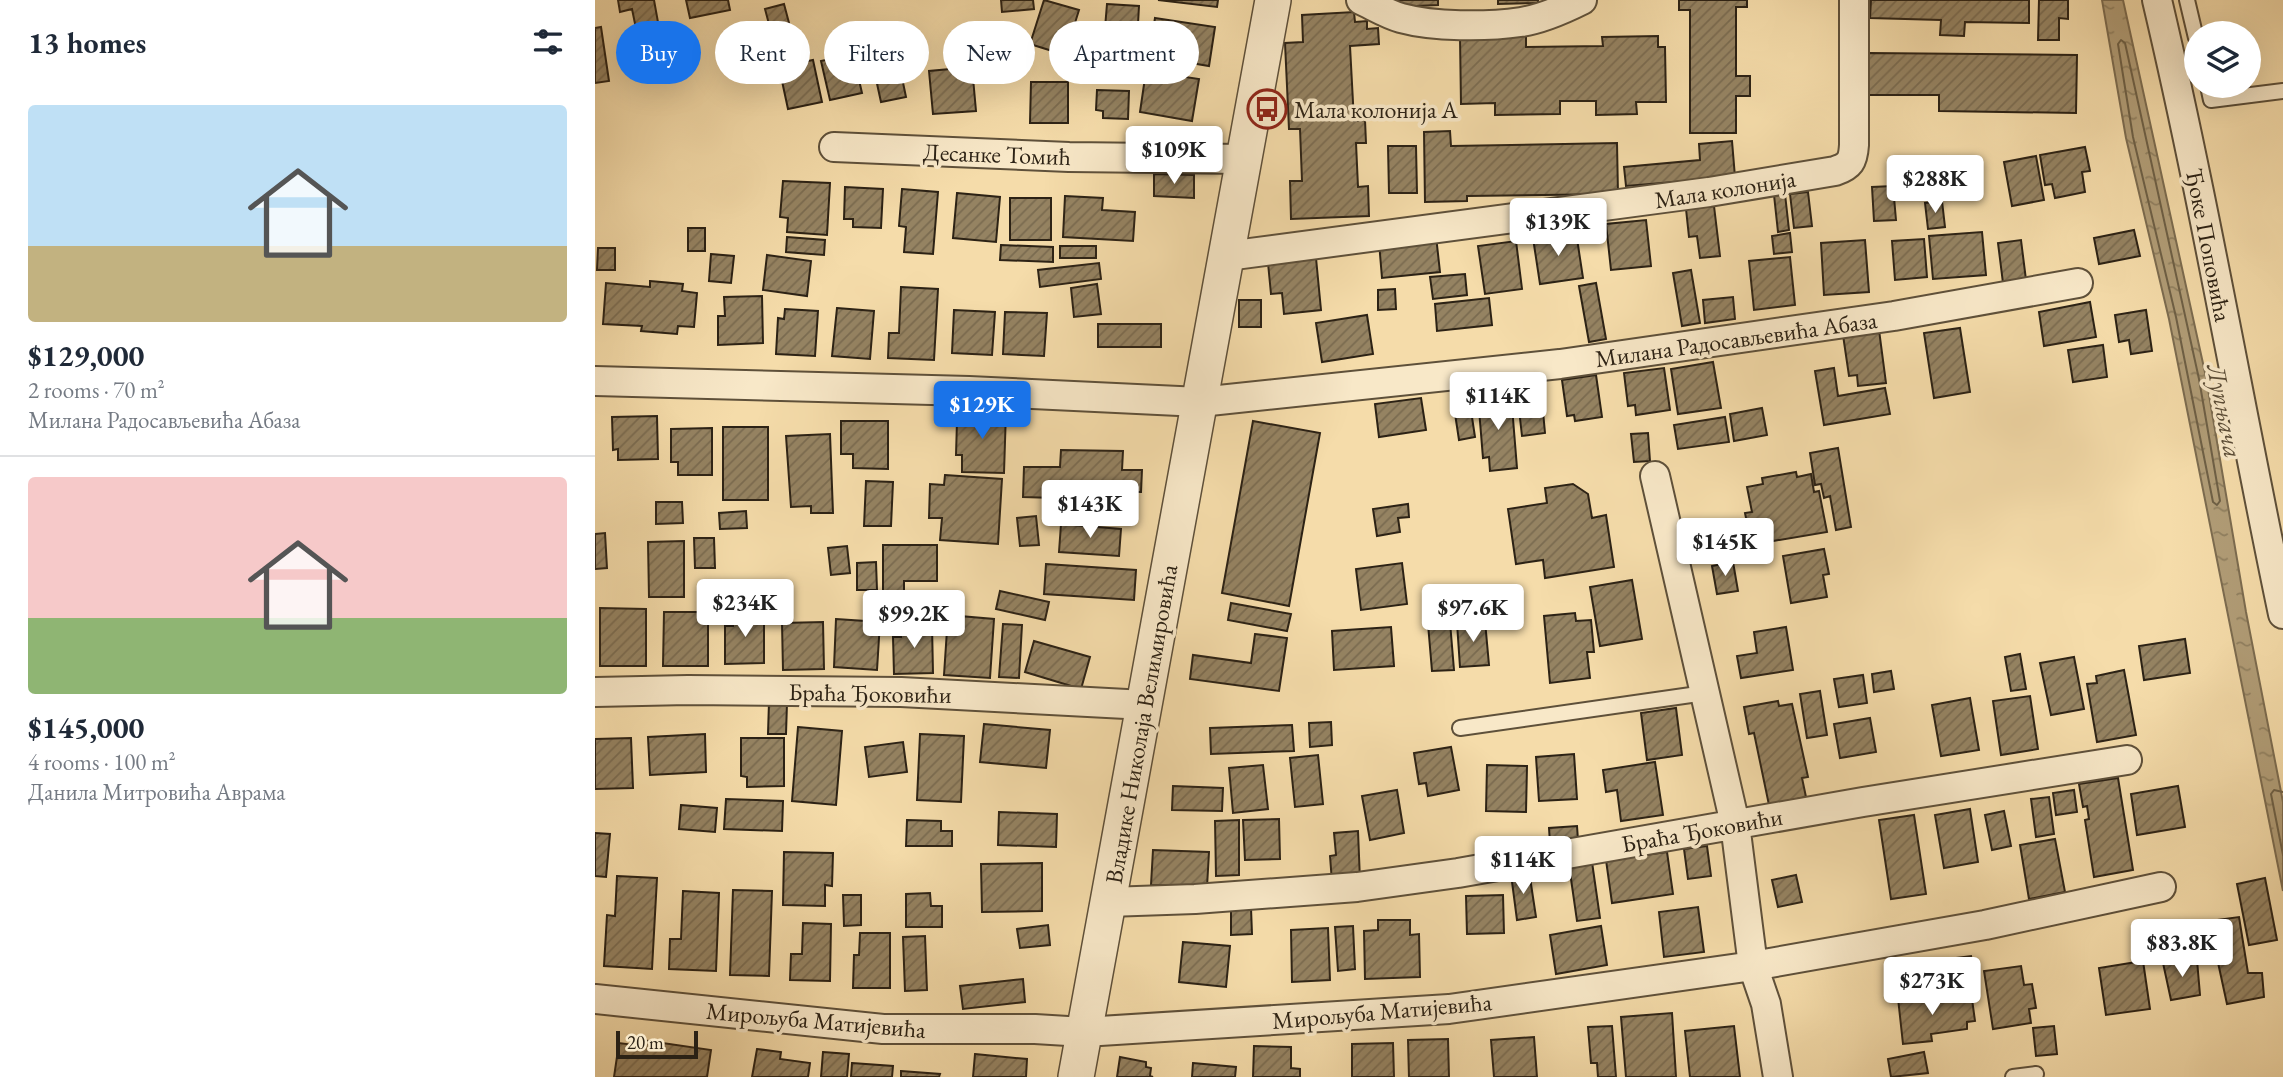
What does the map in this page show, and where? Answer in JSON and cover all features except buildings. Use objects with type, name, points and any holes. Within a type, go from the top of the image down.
[{"type":"street","name":"Владике Николаја Велимировића","points":[[1076,1077],[1273,0]]},
{"type":"street","points":[[1361,0],[1398,17],[1421,23],[1475,24],[1522,22],[1583,0]]},
{"type":"street","name":"Мала колонија","points":[[1227,256],[1709,192],[1846,167],[1853,160],[1854,145],[1854,0]]},
{"type":"street","name":"Ђоке Поповића","points":[[2157,0],[2197,180],[2283,614]]},
{"type":"street","name":"Десанке Томић","points":[[834,147],[1069,157],[1244,159]]},
{"type":"street","name":"Милана Радосављевића Абаза","points":[[595,381],[969,391],[1200,402],[1560,365],[1894,316],[2078,283]]},
{"type":"street","points":[[1655,476],[1735,824],[1753,966],[1766,1004],[1778,1077]]},
{"type":"street","name":"Браћа Ђоковићи","points":[[595,692],[901,692],[1145,705]]},
{"type":"street","name":"Браћа Ђоковићи","points":[[1108,902],[1195,899],[1357,887],[1458,873],[1735,824],[2127,760]]},
{"type":"street","name":"Мирољуба Матијевића","points":[[595,999],[883,1029],[1035,1029],[1084,1032],[1449,1009],[1753,966],[1985,925],[2161,887]]},
{"type":"lane","points":[[2187,0],[2192,21]]},
{"type":"lane","points":[[2261,94],[2283,91]]},
{"type":"lane","points":[[2211,98],[2227,98]]},
{"type":"lane","points":[[1459,728],[1705,693]]},
{"type":"lane","points":[[2013,1077],[2036,1074]]},
{"type":"water","points":[[2102,0],[2123,0],[2206,377],[2246,612],[2283,802],[2283,891],[2169,319],[2126,138]]},
{"type":"place","name":"Мала колонија А","points":[[1267,109]]},
{"type":"water label","name":"Лупњача","points":[[2225,411]]}]
